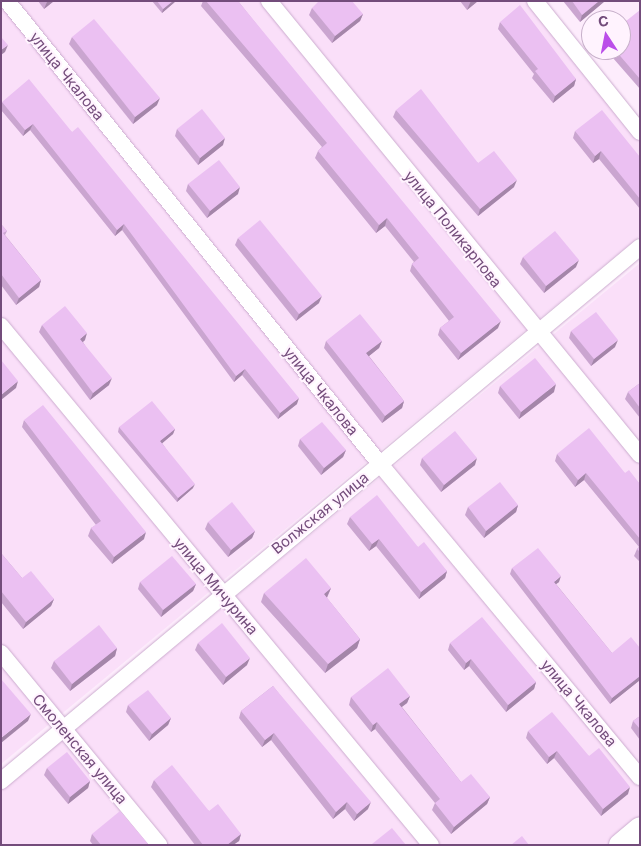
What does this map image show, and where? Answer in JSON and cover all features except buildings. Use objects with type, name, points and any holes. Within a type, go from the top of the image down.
[{"type":"main road","points":[[620,845],[640,828]]},
{"type":"street","name":"улица Чкалова","points":[[7,1],[380,464],[640,777]]},
{"type":"street","name":"улица Поликарпова","points":[[269,1],[536,332],[640,455]]},
{"type":"street","points":[[535,1],[640,132]]},
{"type":"street","name":"Волжская улица","points":[[1,781],[64,730],[222,593],[640,247]]},
{"type":"street","name":"улица Мичурина","points":[[1,326],[431,845]]},
{"type":"street","name":"Смоленская улица","points":[[1,654],[159,845]]},
{"type":"shaded area","points":[[1,1],[530,1],[640,139],[640,236],[1,764]]},
{"type":"shaded area","points":[[640,263],[640,845],[1,845],[1,790]]}]
